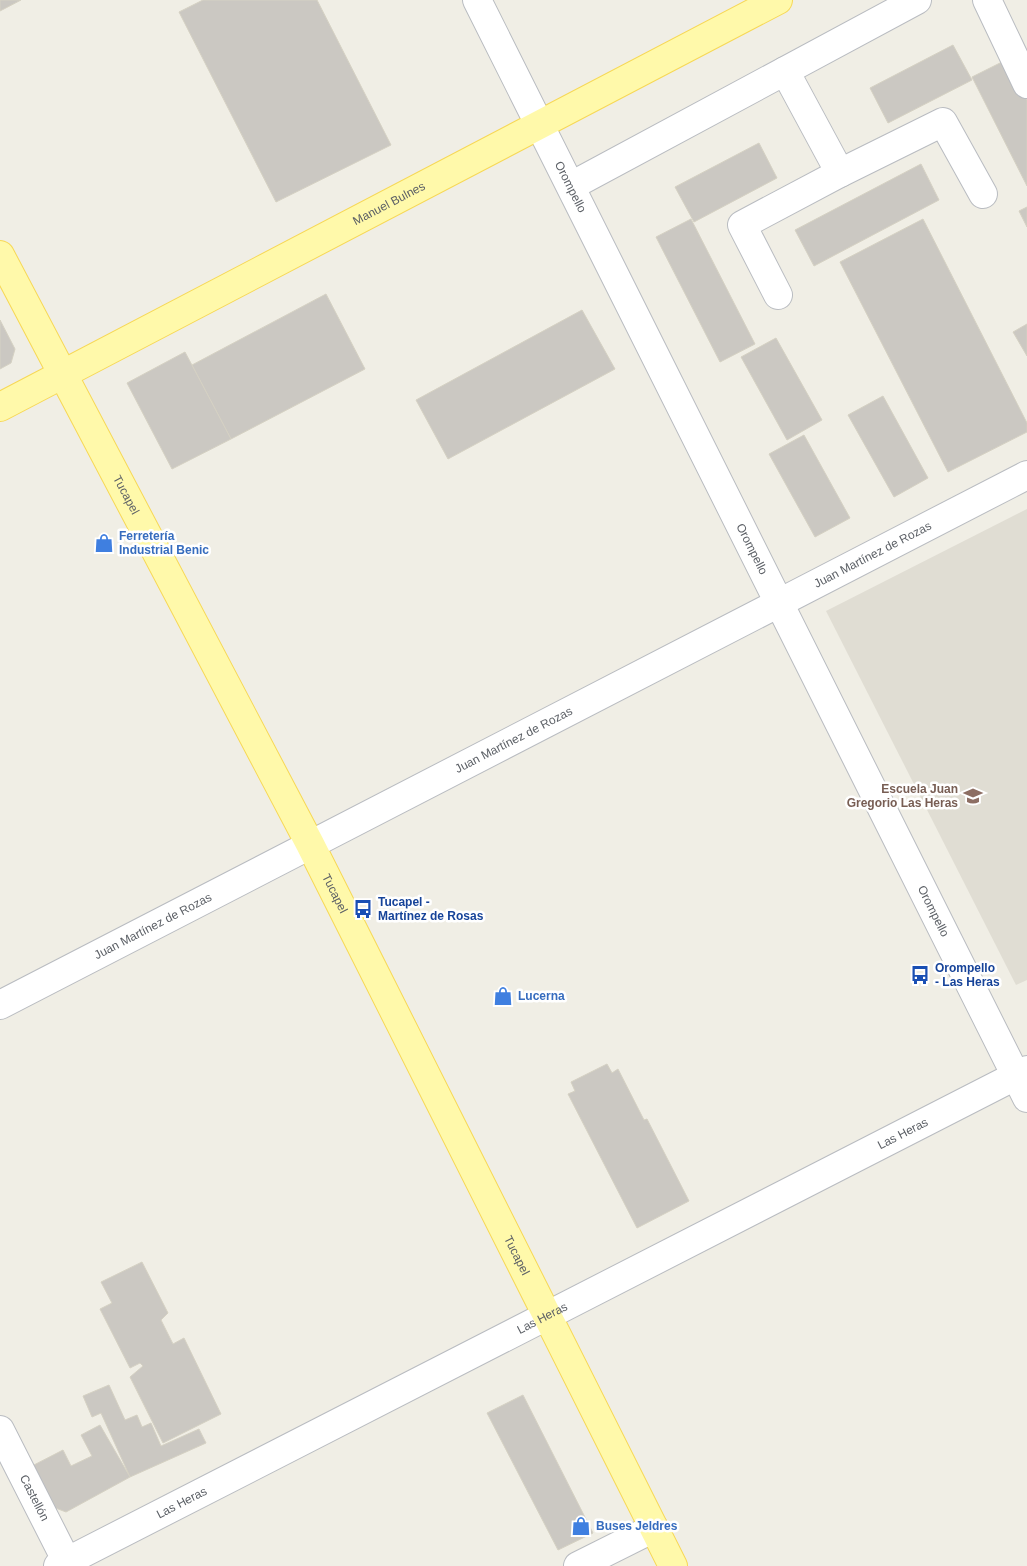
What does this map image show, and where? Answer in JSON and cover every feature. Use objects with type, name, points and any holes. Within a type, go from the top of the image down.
[{"type":"main road","name":"Manuel Bulnes","points":[[0,407],[778,0]]},
{"type":"main road","name":"Tucapel","points":[[0,255],[310,844],[673,1566]]},
{"type":"street","name":"Orompello","points":[[477,0],[541,124],[780,604],[1023,1081]]},
{"type":"street","points":[[571,186],[917,0]]},
{"type":"street","points":[[987,0],[1027,84]]},
{"type":"street","points":[[785,71],[840,173]]},
{"type":"street","points":[[778,295],[742,225],[840,173],[943,122],[983,194]]},
{"type":"street","name":"Juan Martínez de Rozas","points":[[0,1005],[1027,475]]},
{"type":"street","name":"Las Heras","points":[[65,1565],[548,1317],[1023,1081]]},
{"type":"street","name":"Castellón","points":[[0,1430],[65,1565]]},
{"type":"street","points":[[578,1566],[654,1528]]},
{"type":"shaded area","name":"Escuela Juan Gregorio Las Heras","points":[[1027,509],[1027,980],[1016,985],[826,611]]},
{"type":"building","points":[[0,0],[21,0],[0,11]]},
{"type":"building","points":[[203,0],[317,0],[391,145],[276,202],[179,12]]},
{"type":"building","points":[[953,45],[972,80],[888,123],[870,88]]},
{"type":"building","points":[[1006,60],[1027,100],[1027,186],[972,77]]},
{"type":"building","points":[[759,143],[777,178],[694,222],[675,187]]},
{"type":"building","points":[[921,164],[939,200],[814,266],[795,230]]},
{"type":"building","points":[[1027,207],[1027,227],[1019,211]]},
{"type":"building","points":[[691,219],[755,344],[720,362],[656,237]]},
{"type":"building","points":[[923,219],[1027,423],[1027,432],[948,472],[840,262]]},
{"type":"building","points":[[326,294],[365,369],[231,439],[192,365]]},
{"type":"building","points":[[582,310],[615,369],[448,459],[416,400]]},
{"type":"building","points":[[0,320],[15,349],[11,363],[0,369]]},
{"type":"building","points":[[1027,324],[1027,356],[1013,332]]},
{"type":"building","points":[[776,338],[822,420],[787,440],[741,357]]},
{"type":"building","points":[[185,352],[231,439],[172,469],[127,383]]},
{"type":"building","points":[[883,396],[928,478],[894,497],[848,415]]},
{"type":"building","points":[[804,435],[850,518],[815,537],[769,454]]},
{"type":"building","points":[[607,1064],[612,1073],[618,1069],[644,1120],[647,1119],[689,1201],[637,1228],[568,1094],[575,1091],[571,1082]]},
{"type":"building","points":[[142,1262],[168,1313],[161,1320],[173,1344],[184,1338],[221,1414],[163,1443],[130,1377],[143,1366],[140,1363],[130,1368],[100,1309],[112,1303],[101,1282]]},
{"type":"building","points":[[109,1385],[125,1420],[137,1415],[142,1427],[151,1423],[161,1446],[199,1429],[206,1443],[130,1477],[101,1413],[92,1417],[83,1396]]},
{"type":"building","points":[[523,1395],[593,1533],[558,1550],[487,1413]]},
{"type":"building","points":[[100,1425],[130,1477],[66,1512],[53,1507],[32,1466],[63,1450],[71,1466],[92,1456],[81,1435]]},
{"type":"place","name":"Ferretería Industrial Benic","points":[[104,543]]},
{"type":"place","name":"Escuela Juan Gregorio Las Heras","points":[[973,796]]},
{"type":"place","name":"Tucapel - Martínez de Rosas","points":[[363,909]]},
{"type":"place","name":"Orompello - Las Heras","points":[[920,975]]},
{"type":"place","name":"Lucerna","points":[[503,996]]},
{"type":"place","name":"Buses Jeldres","points":[[581,1526]]}]
